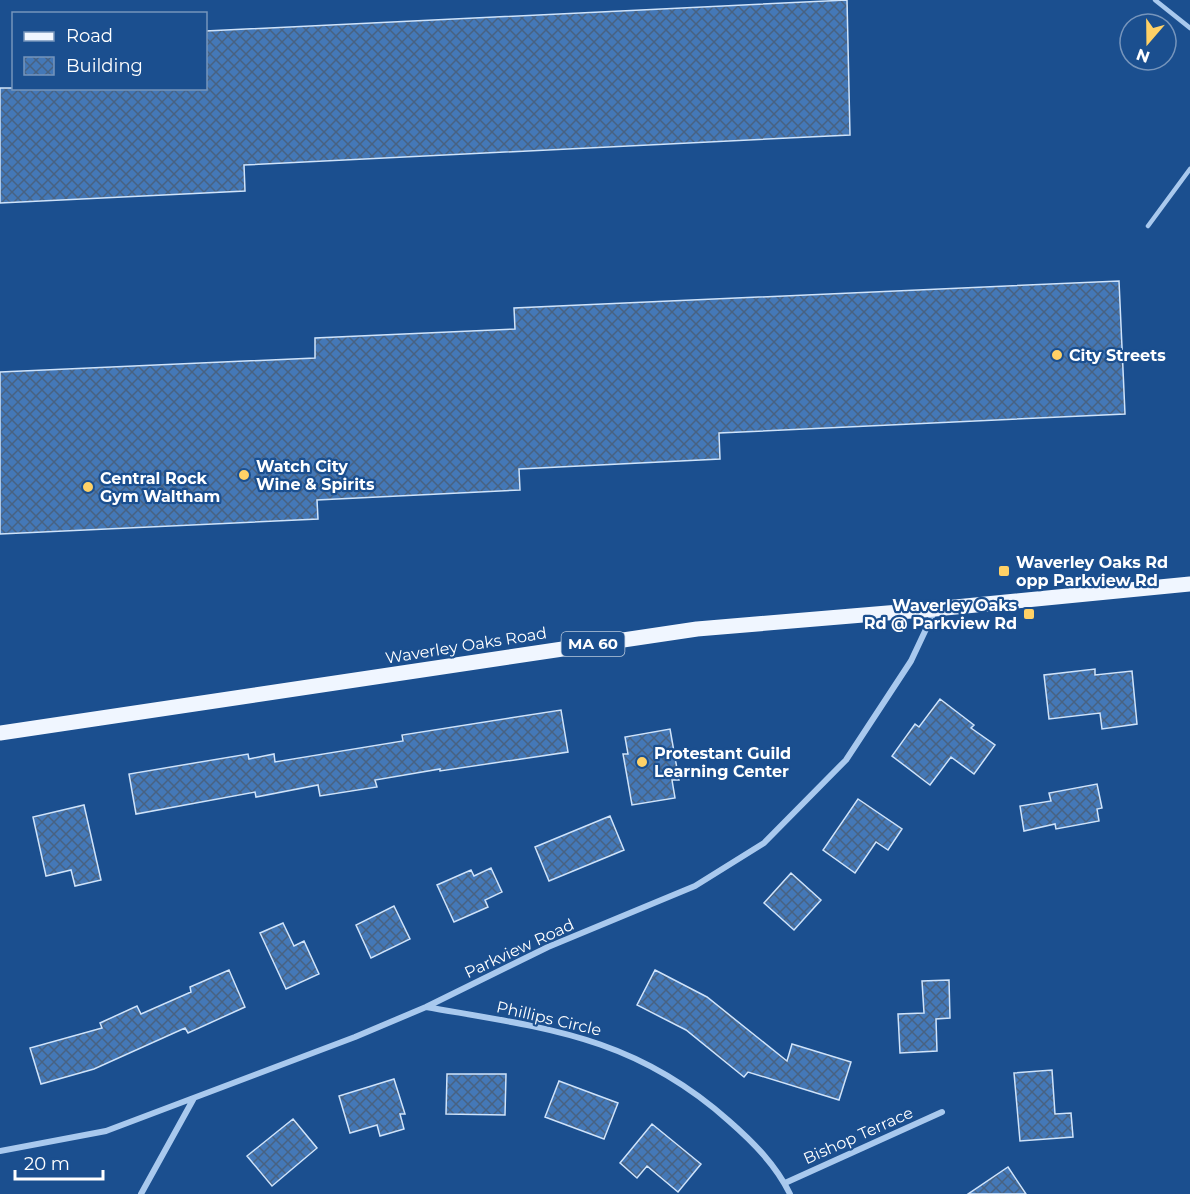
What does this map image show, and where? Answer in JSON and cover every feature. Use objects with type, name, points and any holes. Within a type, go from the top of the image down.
[{"type":"main road","name":"Waverley Oaks Road","points":[[0,733],[697,629],[936,609],[1190,584]]},
{"type":"street","name":"Parkview Road","points":[[0,1151],[106,1131],[355,1037],[426,1007],[549,947],[695,886],[764,843],[846,760],[911,661],[936,609]]},
{"type":"street","name":"Phillips Circle","points":[[426,1007],[566,1033],[634,1057],[669,1075],[722,1114],[752,1143],[785,1183],[790,1194]]},
{"type":"street","points":[[141,1194],[194,1098]]},
{"type":"street","name":"Bishop Terrace","points":[[785,1183],[942,1112]]},
{"type":"lane","points":[[1155,0],[1190,28]]},
{"type":"lane","points":[[1148,226],[1190,169]]},
{"type":"building","points":[[847,0],[850,135],[244,165],[245,191],[0,203],[0,88],[12,88],[12,90],[207,90],[207,31]]},
{"type":"building","points":[[1119,281],[1125,414],[719,433],[720,459],[519,469],[520,490],[317,500],[318,519],[0,534],[0,372],[315,358],[315,338],[515,329],[514,308]]},
{"type":"building","points":[[1095,669],[1095,675],[1132,671],[1137,724],[1102,729],[1100,713],[1049,719],[1044,675]]},
{"type":"building","points":[[940,699],[974,725],[971,728],[995,745],[974,774],[951,757],[930,785],[892,756],[915,724],[919,727]]},
{"type":"building","points":[[561,710],[568,752],[375,780],[377,787],[320,796],[318,785],[256,797],[255,792],[136,814],[129,774],[248,754],[249,759],[274,754],[275,762],[403,741],[402,735]]},
{"type":"building","points":[[670,729],[679,780],[672,780],[675,798],[632,805],[623,754],[628,754],[625,737]]},
{"type":"building","points":[[1097,784],[1102,808],[1097,809],[1099,821],[1056,829],[1055,824],[1024,831],[1020,806],[1051,801],[1049,793]]},
{"type":"building","points":[[858,799],[902,829],[888,850],[876,842],[855,873],[823,850]]},
{"type":"building","points":[[84,805],[101,880],[75,886],[71,870],[46,876],[33,817]]},
{"type":"building","points":[[610,816],[624,850],[549,881],[535,847]]},
{"type":"building","points":[[491,868],[502,892],[485,900],[488,907],[454,922],[437,885],[471,870],[474,876]]},
{"type":"building","points":[[791,873],[821,900],[794,930],[764,903]]},
{"type":"building","points":[[394,906],[410,939],[371,958],[356,925]]},
{"type":"building","points":[[283,923],[294,946],[304,941],[319,974],[286,989],[260,933]]},
{"type":"building","points":[[229,970],[245,1007],[188,1033],[185,1028],[94,1069],[41,1084],[30,1048],[102,1028],[100,1023],[137,1006],[141,1014],[191,992],[190,987]]},
{"type":"building","points":[[655,970],[707,997],[787,1061],[792,1044],[851,1062],[839,1100],[748,1072],[744,1077],[686,1030],[637,1005]]},
{"type":"building","points":[[949,980],[950,1018],[936,1019],[937,1051],[900,1053],[898,1014],[924,1013],[922,981]]},
{"type":"building","points":[[1052,1070],[1055,1114],[1071,1113],[1073,1137],[1020,1141],[1014,1073]]},
{"type":"building","points":[[447,1074],[506,1074],[505,1115],[446,1114]]},
{"type":"building","points":[[394,1079],[405,1114],[400,1114],[404,1129],[380,1136],[377,1125],[350,1133],[339,1096]]},
{"type":"building","points":[[559,1081],[618,1103],[604,1139],[545,1117]]},
{"type":"building","points":[[293,1119],[317,1148],[272,1186],[247,1156]]},
{"type":"building","points":[[652,1124],[701,1164],[678,1192],[647,1166],[637,1178],[620,1163]]},
{"type":"building","points":[[1008,1167],[1026,1194],[968,1194]]},
{"type":"place","name":"City Streets","points":[[1057,355]]},
{"type":"place","name":"Watch City Wine & Spirits","points":[[244,475]]},
{"type":"place","name":"Central Rock Gym Waltham","points":[[88,487]]},
{"type":"place","name":"Waverley Oaks Rd opp Parkview Rd","points":[[1004,571]]},
{"type":"place","name":"Waverley Oaks Rd @ Parkview Rd","points":[[1029,614]]},
{"type":"place","name":"Protestant Guild Learning Center","points":[[642,762]]}]
